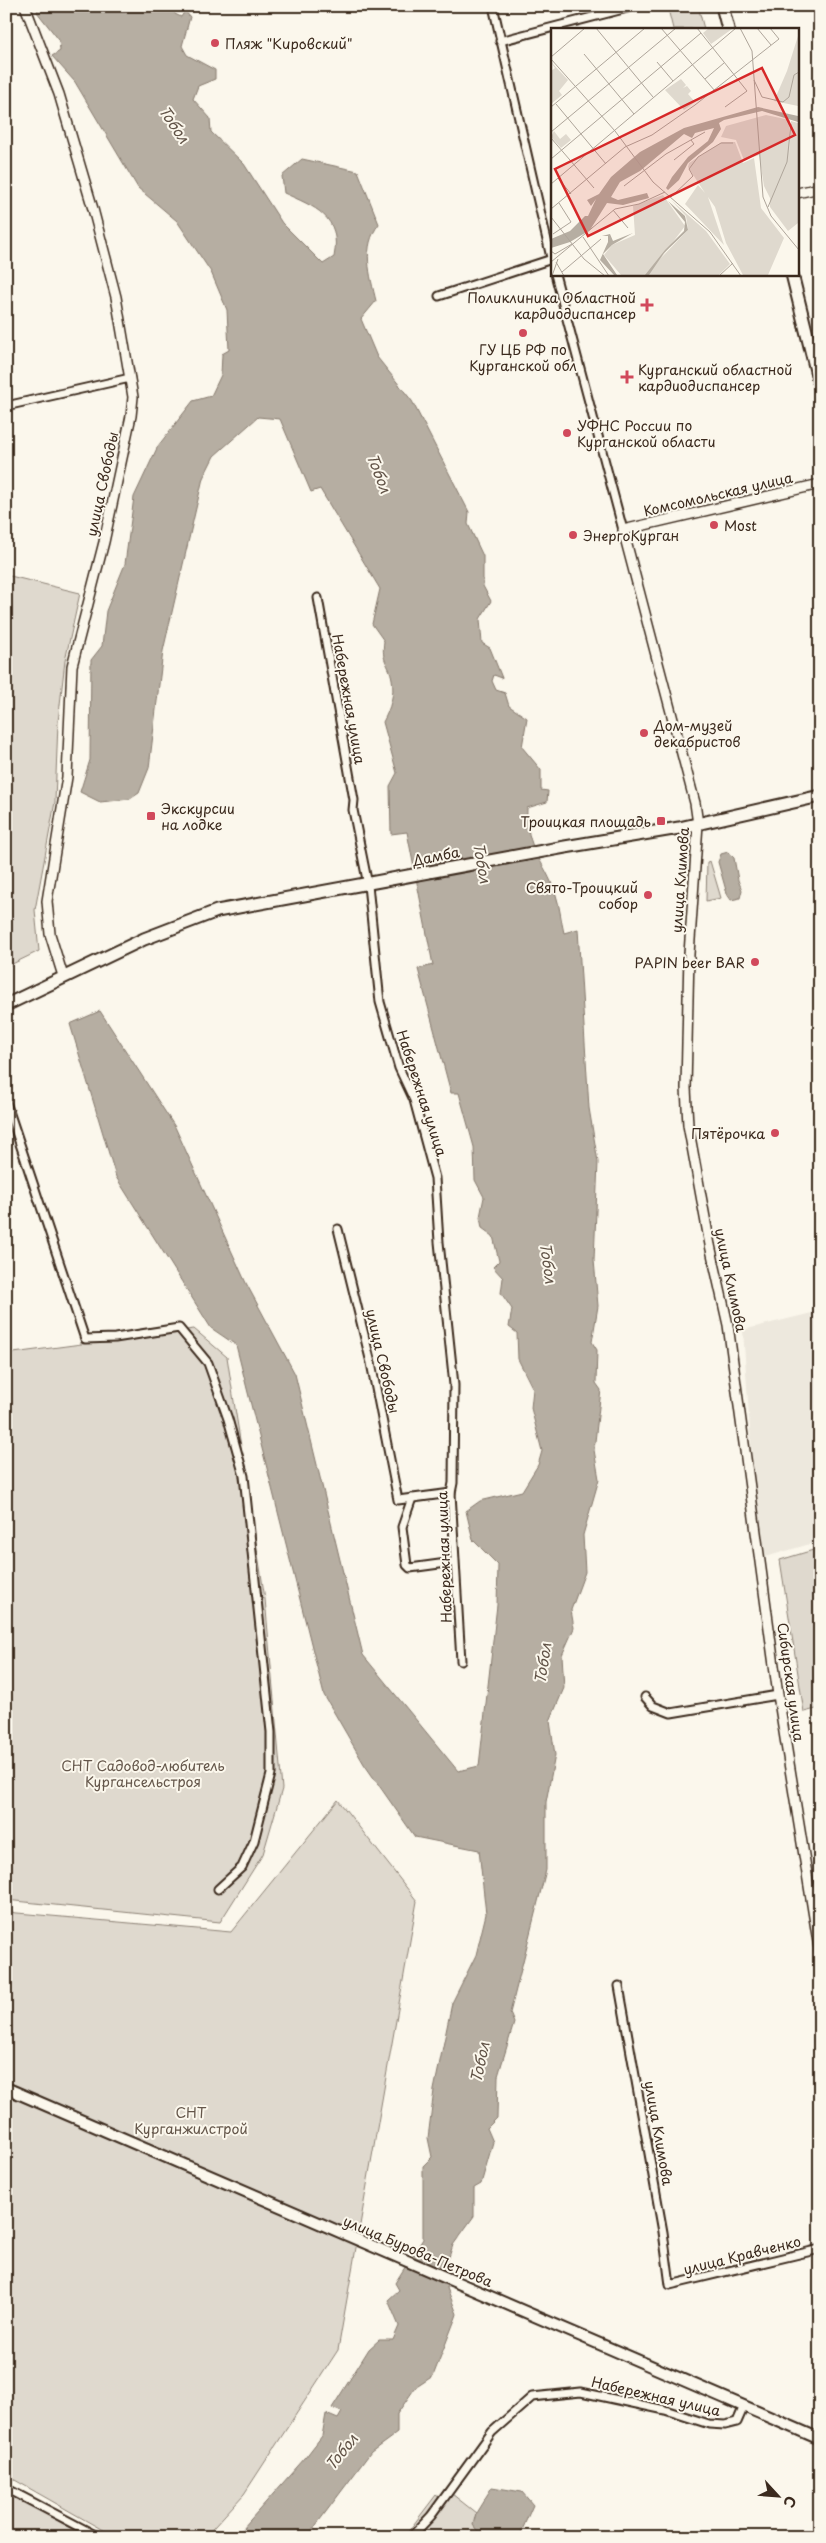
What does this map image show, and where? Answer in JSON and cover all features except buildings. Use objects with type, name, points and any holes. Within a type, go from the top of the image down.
[{"type":"main road","points":[[722,6],[728,28]]},
{"type":"main road","points":[[792,275],[820,387]]},
{"type":"main road","name":"Дамба","points":[[6,1005],[63,976],[144,939],[217,912],[698,824],[820,796]]},
{"type":"main road","name":"улица Бурова-Петрова","points":[[6,2088],[820,2439]]},
{"type":"street","name":"улица Свободы","points":[[25,6],[58,94],[93,209],[116,297],[132,397],[131,416],[104,542],[72,666],[68,777],[47,901],[50,934],[63,976]]},
{"type":"street","points":[[493,6],[551,256]]},
{"type":"street","points":[[500,41],[636,6]]},
{"type":"street","points":[[798,193],[820,188]]},
{"type":"street","points":[[439,296],[551,260]]},
{"type":"street","name":"улица Климова","points":[[555,275],[693,794],[698,824],[689,944],[687,1107],[695,1169],[728,1325],[739,1412]]},
{"type":"street","points":[[6,406],[130,378]]},
{"type":"street","name":"Комсомольская улица","points":[[623,530],[820,484]]},
{"type":"street","name":"Набережная улица","points":[[318,598],[354,800],[353,810],[368,885],[380,1002],[399,1068],[414,1100],[436,1178],[438,1242],[454,1385],[453,1483],[451,1493],[461,1661]]},
{"type":"street","points":[[6,1102],[85,1339],[115,1338],[179,1328],[208,1363],[228,1419],[244,1476],[257,1618],[268,1699],[271,1774],[254,1841],[242,1866],[218,1889]]},
{"type":"street","name":"улица Свободы","points":[[338,1229],[371,1362],[398,1500],[412,1498]]},
{"type":"street","name":"Сибирская улица","points":[[739,1412],[778,1695],[820,1954]]},
{"type":"street","points":[[451,1493],[412,1498],[402,1527],[407,1565],[410,1568],[454,1562]]},
{"type":"street","points":[[645,1697],[653,1706],[671,1712],[778,1695]]},
{"type":"street","name":"улица Климова","points":[[618,1986],[663,2232],[670,2285]]},
{"type":"street","name":"улица Кравченко","points":[[670,2285],[820,2249]]},
{"type":"street","name":"Набережная улица","points":[[411,2537],[431,2516],[492,2432],[532,2397],[581,2392],[665,2410],[709,2424],[725,2425],[737,2422],[744,2406]]},
{"type":"street","points":[[6,2488],[99,2537]]},
{"type":"shaded area","points":[[820,1311],[820,1541],[759,1559],[743,1330]]},
{"type":"green space","points":[[677,6],[698,6],[704,28],[673,28],[668,9]]},
{"type":"green space","points":[[6,575],[80,593],[65,661],[58,722],[55,802],[35,910],[39,951],[6,967]]},
{"type":"green space","points":[[710,861],[721,898],[706,901],[707,862]]},
{"type":"green space","name":"СНТ Садовод-любитель Кургансельстроя","points":[[194,1329],[227,1357],[265,1599],[282,1789],[263,1854],[220,1922],[6,1900],[6,1354]]},
{"type":"green space","points":[[820,1548],[820,1708],[804,1712],[780,1560]]},
{"type":"green space","name":"СНТ Курганжилстрой","points":[[338,1800],[417,1901],[338,2350],[244,2494],[205,2537],[115,2537],[6,2475],[6,1912],[231,1932]]},
{"type":"green space","points":[[6,2492],[87,2537],[6,2537]]},
{"type":"green space","points":[[452,2494],[476,2513],[474,2525],[482,2537],[404,2537],[436,2495],[445,2502]]},
{"type":"water","name":"Тобол","points":[[39,6],[171,6],[175,14],[181,17],[185,11],[190,17],[182,46],[187,55],[215,70],[215,79],[198,86],[193,99],[210,118],[211,132],[244,164],[282,223],[323,264],[334,257],[334,232],[330,222],[316,209],[284,193],[282,176],[302,159],[358,171],[379,224],[373,233],[369,252],[370,271],[376,301],[361,319],[377,357],[412,401],[469,512],[468,524],[483,556],[483,586],[491,601],[480,619],[482,643],[490,648],[502,678],[494,675],[492,681],[496,690],[505,693],[509,706],[527,718],[522,747],[541,770],[541,790],[548,791],[547,802],[527,808],[529,834],[532,845],[552,883],[559,904],[564,933],[578,929],[589,1108],[598,1162],[594,1260],[598,1306],[592,1342],[597,1350],[596,1383],[601,1390],[594,1450],[599,1479],[583,1535],[585,1572],[571,1610],[574,1628],[562,1655],[564,1688],[550,1721],[555,1755],[546,1802],[546,1870],[510,2013],[514,2023],[498,2076],[497,2118],[487,2128],[493,2142],[481,2184],[474,2188],[474,2216],[453,2245],[447,2263],[447,2288],[457,2314],[456,2317],[433,2376],[415,2388],[397,2414],[397,2433],[371,2452],[307,2537],[235,2537],[322,2436],[326,2414],[338,2419],[342,2412],[332,2408],[369,2349],[379,2340],[393,2340],[399,2326],[388,2300],[399,2290],[395,2283],[423,2239],[423,2166],[432,2157],[428,2138],[434,2090],[452,2003],[476,1955],[486,1914],[479,1850],[415,1837],[364,1764],[324,1695],[236,1345],[211,1328],[116,1177],[70,1024],[100,1011],[175,1127],[246,1283],[295,1374],[363,1655],[458,1771],[479,1766],[497,1605],[498,1565],[473,1540],[466,1511],[480,1501],[522,1491],[538,1465],[542,1451],[531,1408],[533,1389],[518,1359],[517,1333],[509,1327],[512,1309],[501,1293],[503,1278],[493,1267],[499,1261],[493,1236],[482,1228],[480,1217],[484,1197],[475,1180],[474,1147],[459,1093],[451,1093],[418,969],[433,965],[407,832],[391,834],[390,786],[397,773],[383,722],[391,701],[393,685],[391,673],[384,658],[384,641],[372,624],[380,589],[320,489],[311,492],[280,419],[258,417],[214,456],[203,478],[163,651],[149,768],[139,793],[130,799],[100,802],[80,792],[90,760],[91,660],[102,646],[106,611],[125,564],[134,497],[158,446],[193,401],[211,396],[221,375],[222,354],[229,350],[227,310],[211,272],[177,221],[138,188],[75,82],[52,56],[60,51],[59,40],[37,12]]},
{"type":"water","points":[[728,852],[734,858],[742,890],[740,898],[731,900],[727,894],[718,862],[721,854]]},
{"type":"water","points":[[492,2487],[522,2492],[533,2505],[519,2537],[482,2537],[473,2525],[476,2513]]},
{"type":"place","name":"Пляж \"Кировский\"","points":[[215,43]]},
{"type":"place","name":"Поликлиника Областной кардиодиспансер","points":[[647,305]]},
{"type":"place","name":"ГУ ЦБ РФ по Курганской обл","points":[[523,333]]},
{"type":"place","name":"Курганский областной кардиодиспансер","points":[[627,377]]},
{"type":"place","name":"УФНС России по Курганской области","points":[[567,433]]},
{"type":"place","name":"Most","points":[[714,525]]},
{"type":"place","name":"ЭнергоКурган","points":[[573,535]]},
{"type":"place","name":"Дом-музей декабристов","points":[[644,733]]},
{"type":"place","name":"Экскурсии на лодке","points":[[151,816]]},
{"type":"place","name":"Троицкая площадь","points":[[661,821]]},
{"type":"place","name":"Свято-Троицкий собор","points":[[648,895]]},
{"type":"place","name":"PAPIN beer BAR","points":[[755,962]]},
{"type":"place","name":"Пятёрочка","points":[[775,1133]]}]
